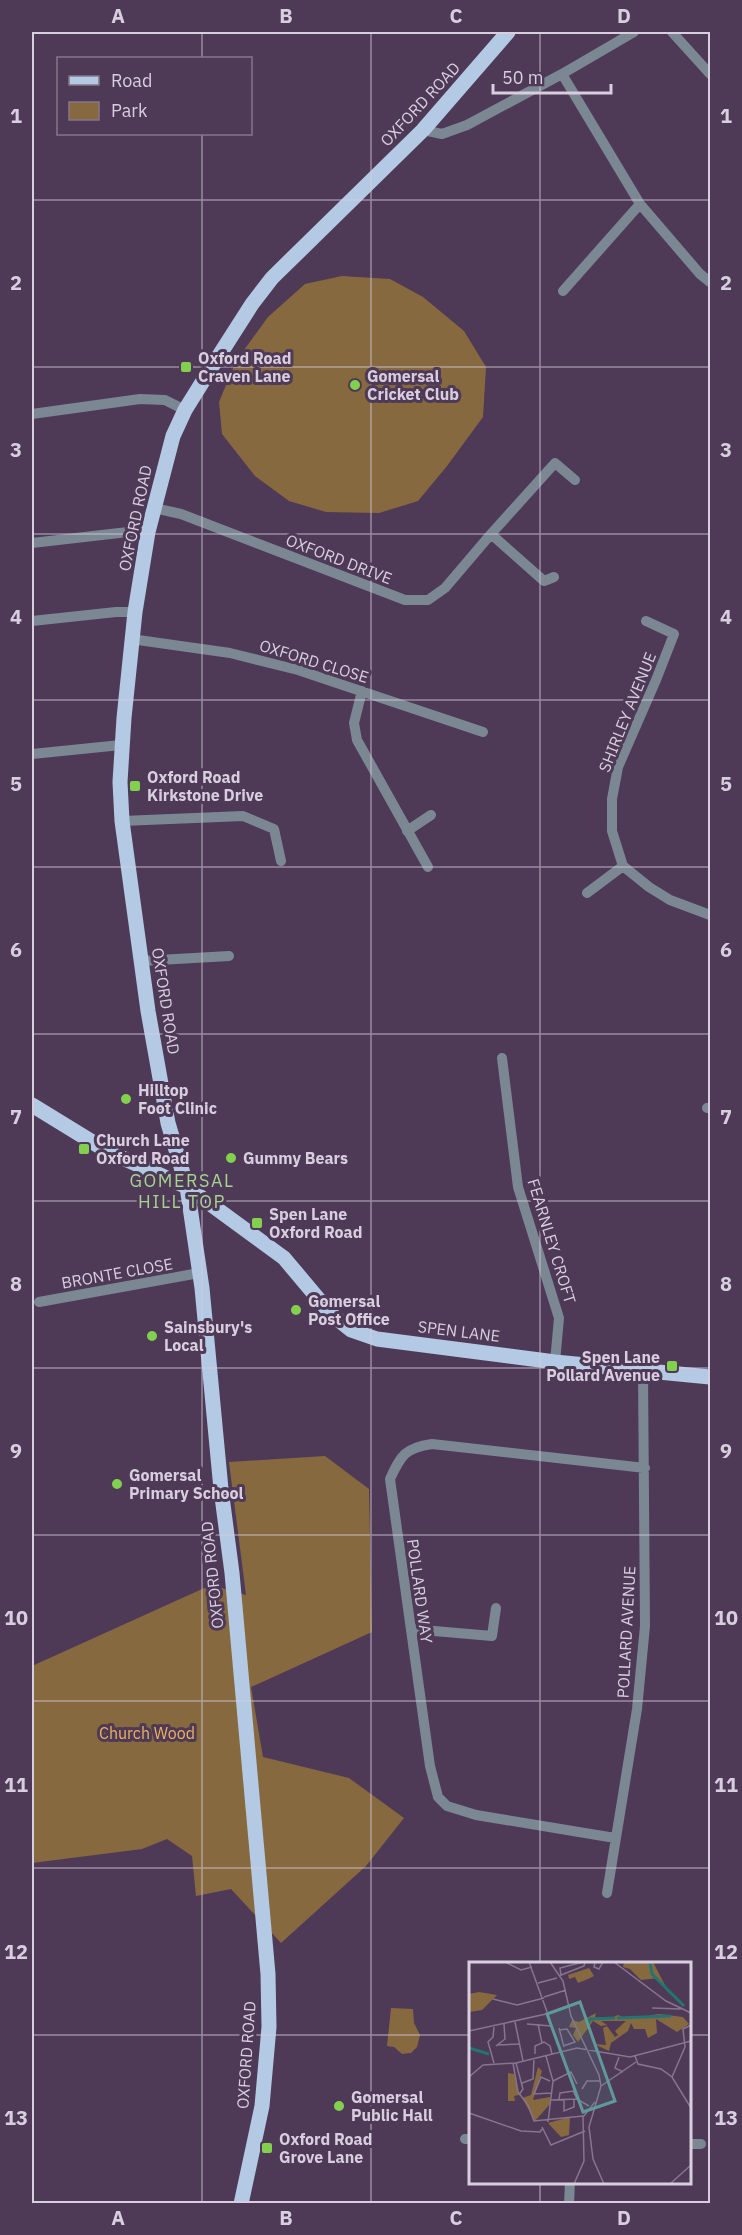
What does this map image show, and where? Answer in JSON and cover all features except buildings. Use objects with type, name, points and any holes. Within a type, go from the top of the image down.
[{"type":"main road","name":"OXFORD ROAD","points":[[241,2204],[263,2099],[269,2027],[268,1974],[232,1574],[221,1489],[200,1273],[187,1187],[168,1123],[141,962],[122,822],[122,745],[131,639],[148,532],[173,436],[185,410],[252,304],[272,278],[423,130],[508,32]]},
{"type":"main road","name":"SPEN LANE","points":[[32,1105],[107,1151],[187,1187],[284,1258],[331,1314],[351,1330],[377,1339],[555,1362],[711,1377]]},
{"type":"street","points":[[423,130],[442,134],[468,125],[633,32]]},
{"type":"street","points":[[672,32],[711,74]]},
{"type":"street","points":[[562,74],[640,204],[700,274],[711,282]]},
{"type":"street","points":[[563,291],[640,204]]},
{"type":"street","points":[[32,414],[140,399],[165,400],[185,410]]},
{"type":"street","name":"OXFORD DRIVE","points":[[154,508],[181,514],[405,600],[428,600],[445,588],[555,463],[575,480]]},
{"type":"street","points":[[32,543],[128,532],[148,532]]},
{"type":"street","points":[[491,534],[546,583]]},
{"type":"street","points":[[32,621],[135,612]]},
{"type":"street","name":"SHIRLEY AVENUE","points":[[623,866],[612,831],[612,799],[618,767],[674,634],[646,621]]},
{"type":"street","name":"OXFORD CLOSE","points":[[131,639],[242,656],[298,670],[483,732]]},
{"type":"street","points":[[362,691],[354,723],[357,740],[428,867]]},
{"type":"street","points":[[32,754],[122,745]]},
{"type":"street","points":[[407,831],[431,815]]},
{"type":"street","points":[[122,822],[243,816],[274,829],[281,861]]},
{"type":"street","points":[[586,893],[623,866],[670,900],[711,915]]},
{"type":"street","points":[[141,962],[229,956]]},
{"type":"street","name":"FEARNLEY CROFT","points":[[502,1058],[518,1187],[559,1318],[555,1362]]},
{"type":"street","name":"BRONTE CLOSE","points":[[39,1302],[200,1273]]},
{"type":"street","name":"POLLARD AVENUE","points":[[607,1893],[637,1709],[645,1626],[643,1371]]},
{"type":"street","name":"POLLARD WAY","points":[[615,1838],[476,1815],[447,1806],[438,1797],[430,1766],[390,1479],[400,1457],[414,1447],[432,1444],[645,1468]]},
{"type":"street","points":[[411,1629],[492,1636],[496,1608]]},
{"type":"street","points":[[569,2204],[570,2184]]},
{"type":"green space","name":"Gomersal Cricket Club","points":[[342,276],[390,279],[423,297],[464,331],[486,367],[483,417],[418,501],[379,513],[326,512],[289,501],[255,476],[222,434],[219,402],[236,361],[268,317],[305,284]]},
{"type":"green space","name":"Church Wood","points":[[325,1456],[369,1489],[372,1632],[251,1687],[263,1757],[349,1778],[404,1818],[366,1866],[281,1943],[231,1889],[196,1896],[192,1856],[167,1839],[142,1849],[32,1863],[32,1666],[211,1585],[246,1595],[229,1462]]},
{"type":"green space","points":[[391,2008],[413,2009],[414,2023],[420,2035],[417,2047],[411,2053],[402,2054],[394,2047],[387,2046]]},
{"type":"place","name":"Oxford Road Craven Lane","points":[[186,367]]},
{"type":"place","name":"Gomersal Cricket Club","points":[[355,385]]},
{"type":"place","name":"Oxford Road Kirkstone Drive","points":[[135,786]]},
{"type":"place","name":"Hilltop Foot Clinic","points":[[126,1099]]},
{"type":"place","name":"Church Lane Oxford Road","points":[[84,1149]]},
{"type":"place","name":"Gummy Bears","points":[[231,1158]]},
{"type":"place","name":"Spen Lane Oxford Road","points":[[257,1223]]},
{"type":"place","name":"Gomersal Post Office","points":[[296,1310]]},
{"type":"place","name":"Sainsbury's Local","points":[[152,1336]]},
{"type":"place","name":"Spen Lane Pollard Avenue","points":[[672,1366]]},
{"type":"place","name":"Gomersal Primary School","points":[[117,1484]]},
{"type":"place","name":"Gomersal Public Hall","points":[[339,2106]]},
{"type":"place","name":"Oxford Road Grove Lane","points":[[267,2148]]},
{"type":"district","name":"GOMERSAL HILL TOP","points":[[182,1191]]}]
